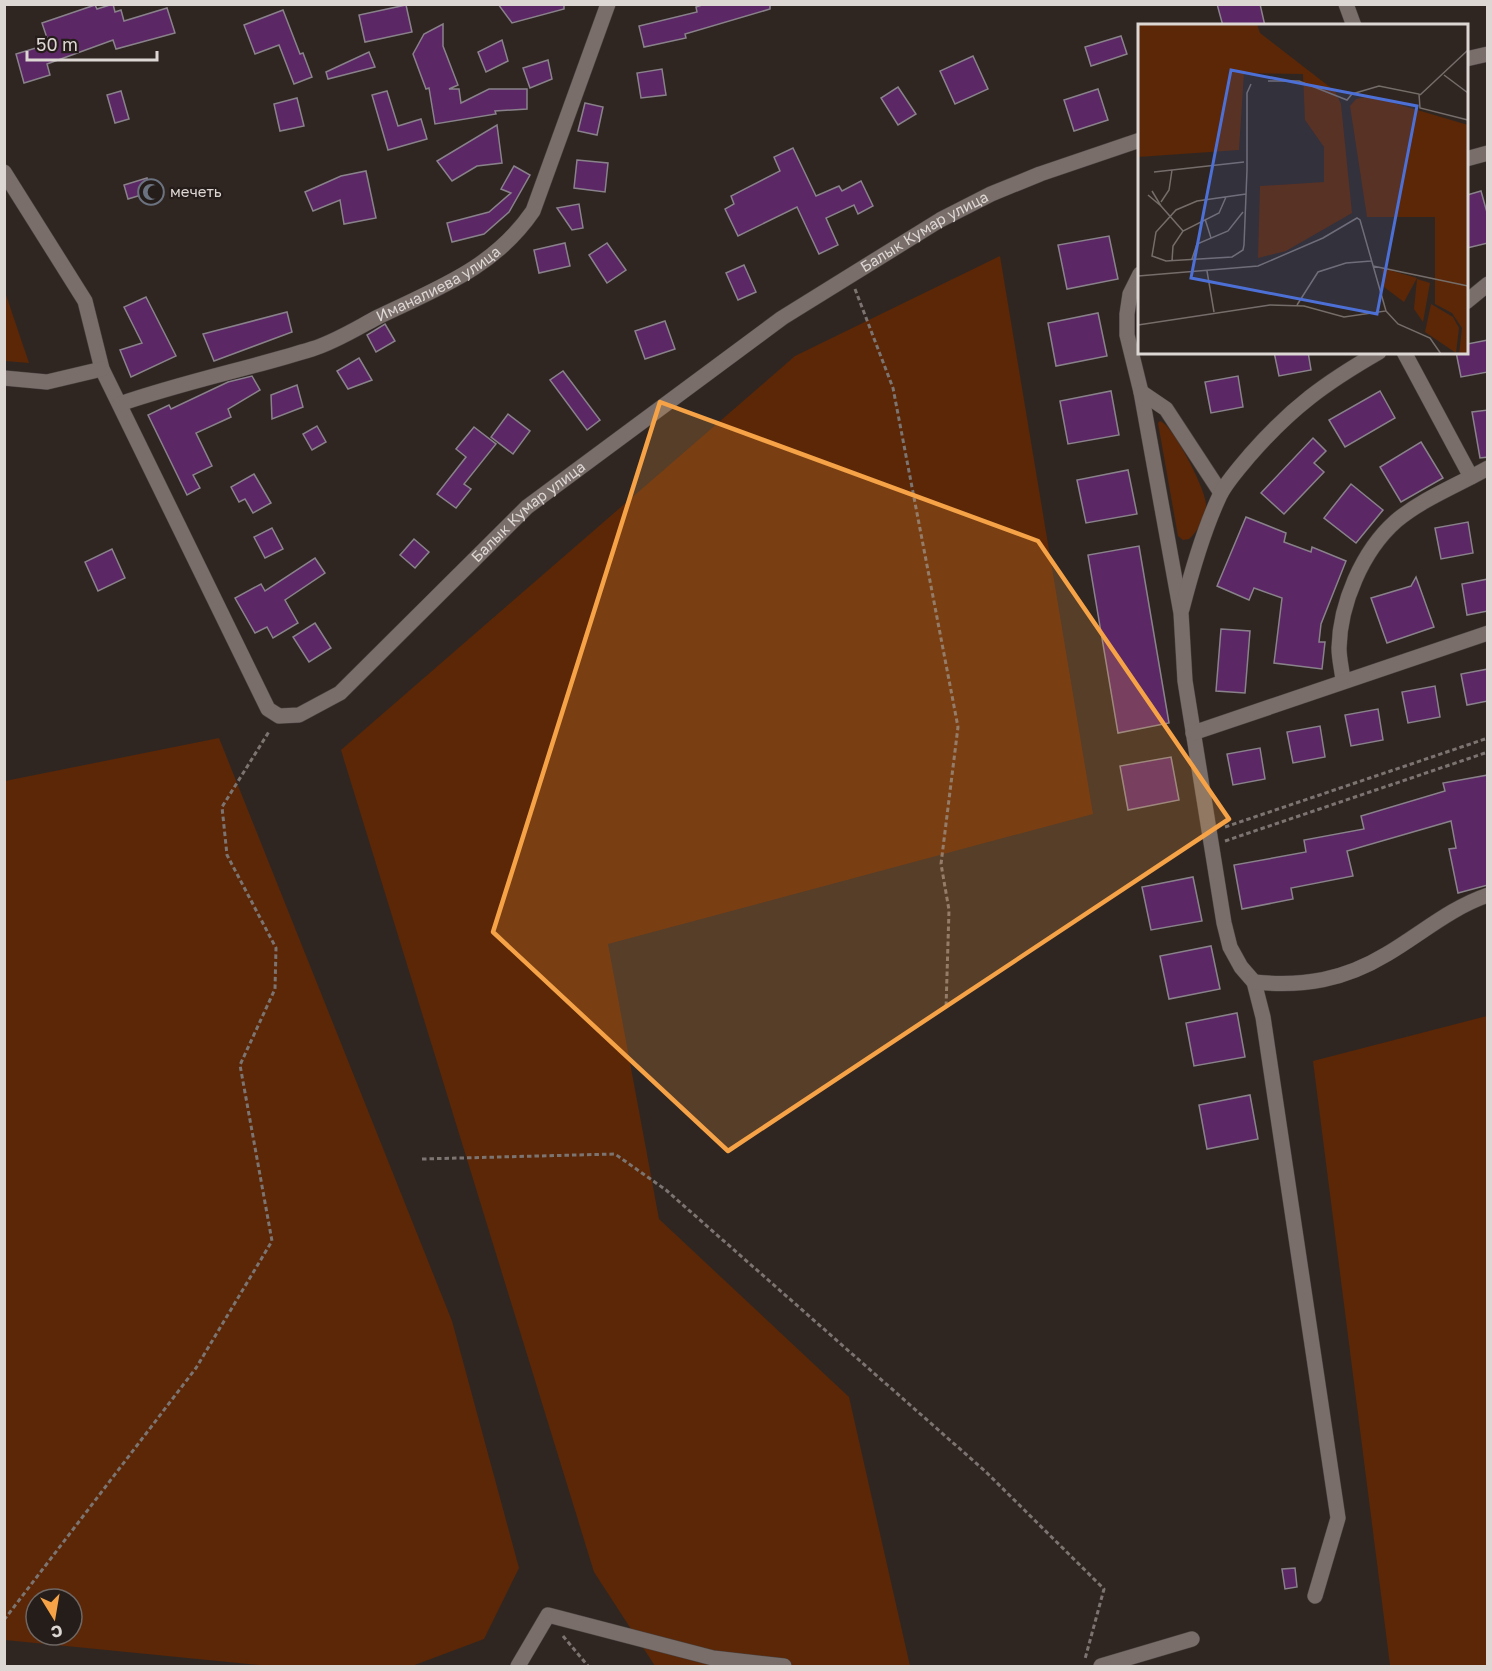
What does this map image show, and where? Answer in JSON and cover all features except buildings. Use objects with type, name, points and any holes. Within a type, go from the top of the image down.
[{"type":"street","name":"Иманалиева улица","points":[[120,404],[176,385],[315,348],[453,280],[491,257],[516,236],[533,211],[608,4]]},
{"type":"street","points":[[1346,4],[1353,24]]},
{"type":"street","points":[[1468,59],[1488,54]]},
{"type":"street","name":"Балык Кумар улица","points":[[279,716],[299,715],[340,693],[527,507],[782,318],[940,220],[991,194],[1040,174],[1138,141]]},
{"type":"street","points":[[1468,159],[1488,153]]},
{"type":"street","points":[[4,172],[85,301],[102,369],[268,709],[279,716]]},
{"type":"street","points":[[1138,278],[1130,294],[1126,314],[1127,335],[1141,392],[1181,613],[1182,650],[1193,733],[1230,947],[1241,967],[1254,982],[1263,1017],[1338,1518],[1338,1528],[1315,1596]]},
{"type":"street","points":[[1468,301],[1488,284]]},
{"type":"street","points":[[1181,613],[1192,570],[1221,493],[1264,438],[1302,401],[1376,354]]},
{"type":"street","points":[[1405,354],[1471,477]]},
{"type":"street","points":[[4,378],[47,382],[102,369]]},
{"type":"street","points":[[1141,392],[1166,409],[1221,493]]},
{"type":"street","points":[[1343,680],[1339,650],[1341,623],[1361,567],[1375,544],[1397,521],[1488,468]]},
{"type":"street","points":[[1193,733],[1343,680],[1488,633]]},
{"type":"street","points":[[1254,982],[1289,985],[1323,980],[1357,970],[1389,953],[1436,920],[1488,895]]},
{"type":"street","points":[[518,1666],[548,1615],[713,1658],[784,1666]]},
{"type":"street","points":[[1101,1666],[1192,1639]]},
{"type":"path","points":[[849,276],[893,388],[958,727],[941,864],[949,910],[946,1008]]},
{"type":"path","points":[[4,1620],[196,1368],[272,1241],[240,1065],[275,989],[276,948],[227,855],[222,807],[279,716]]},
{"type":"path","points":[[1210,838],[1488,738]]},
{"type":"path","points":[[1210,838],[1488,752]]},
{"type":"path","points":[[422,1160],[615,1154],[666,1190],[985,1471],[1104,1589],[1083,1666]]},
{"type":"path","points":[[548,1615],[588,1666]]},
{"type":"highlighted area","points":[[660,402],[1038,541],[1229,819],[728,1151],[493,932]]},
{"type":"shaded area","points":[[1000,256],[1093,814],[608,944],[659,1219],[849,1397],[910,1666],[655,1666],[594,1572],[341,750],[795,356]]},
{"type":"shaded area","points":[[5,292],[29,363],[5,361]]},
{"type":"shaded area","points":[[1160,421],[1180,445],[1205,498],[1203,520],[1189,539],[1183,540],[1178,536],[1158,423]]},
{"type":"shaded area","points":[[219,738],[452,1321],[519,1568],[484,1639],[412,1666],[270,1666],[76,1647],[84,1647],[84,1587],[24,1587],[24,1642],[5,1640],[5,781]]},
{"type":"shaded area","points":[[1487,1016],[1487,1666],[1385,1666],[1390,1665],[1313,1061]]},
{"type":"place","name":"мечеть","points":[[151,192]]}]
